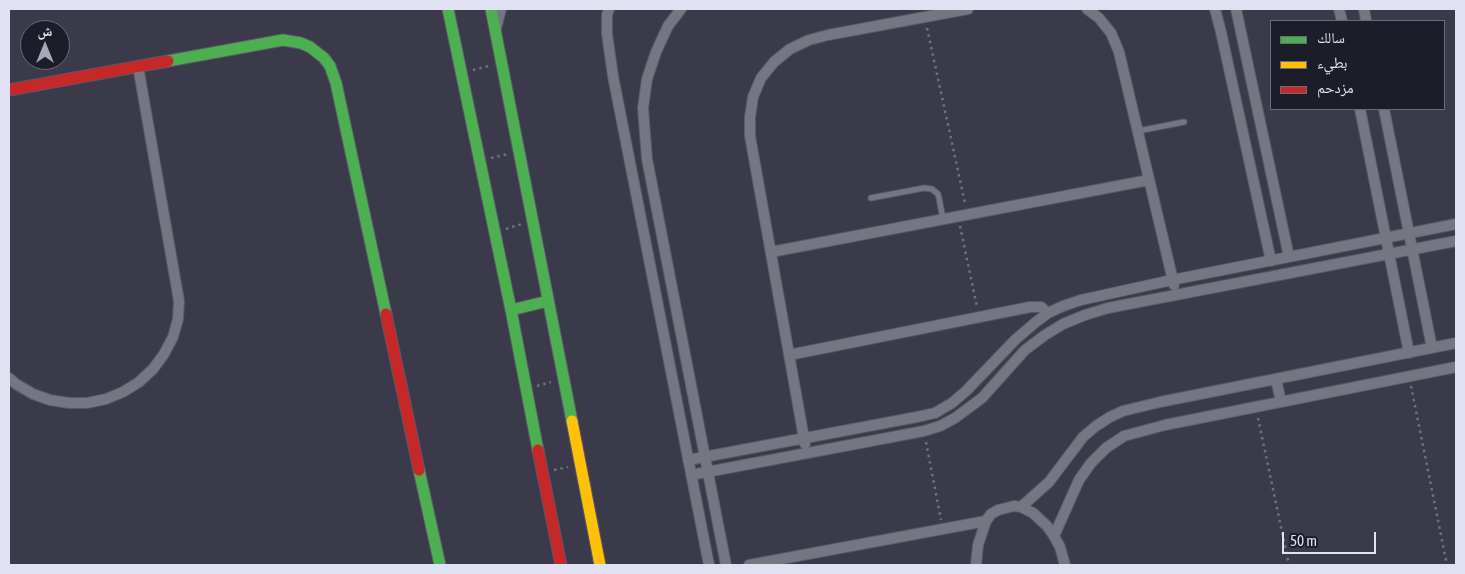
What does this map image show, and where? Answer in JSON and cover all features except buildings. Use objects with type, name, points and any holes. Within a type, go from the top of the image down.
[{"type":"street","points":[[448,9],[511,310],[561,565]]},
{"type":"street","points":[[491,9],[600,565]]},
{"type":"street","points":[[495,32],[501,9]]},
{"type":"street","points":[[609,9],[607,15],[607,34],[613,76],[709,565]]},
{"type":"street","points":[[681,9],[668,26],[656,52],[647,79],[643,108],[644,125],[647,159],[726,565]]},
{"type":"street","points":[[807,452],[750,136],[753,97],[762,78],[774,62],[790,49],[809,40],[968,9]]},
{"type":"street","points":[[1088,9],[1112,33],[1119,52],[1176,295]]},
{"type":"street","points":[[1215,9],[1270,261]]},
{"type":"street","points":[[1236,9],[1288,257]]},
{"type":"street","points":[[1221,32],[1240,29]]},
{"type":"street","points":[[9,87],[283,40],[301,43],[310,47],[324,58],[330,66],[336,82],[440,565]]},
{"type":"street","points":[[9,378],[33,394],[50,400],[88,403],[106,399],[123,392],[139,382],[153,369],[164,354],[172,337],[178,319],[179,301],[138,66]]},
{"type":"street","points":[[1360,110],[1410,353]]},
{"type":"street","points":[[1384,110],[1432,348]]},
{"type":"street","points":[[770,252],[1149,180]]},
{"type":"street","points":[[688,460],[935,413],[952,403],[966,391],[1016,339],[1048,313],[1081,300],[1172,280],[1456,224]]},
{"type":"street","points":[[691,475],[924,431],[940,426],[969,409],[982,398],[1025,350],[1063,324],[1085,315],[1108,308],[1456,241]]},
{"type":"street","points":[[511,310],[548,300]]},
{"type":"street","points":[[789,355],[1036,306],[1042,307],[1048,313]]},
{"type":"street","points":[[1021,507],[1049,482],[1083,437],[1110,417],[1123,411],[1456,344]]},
{"type":"street","points":[[1054,536],[1079,480],[1106,448],[1124,436],[1166,424],[1456,368]]},
{"type":"street","points":[[1276,379],[1281,402]]},
{"type":"street","points":[[976,565],[978,545],[986,521],[998,510],[1006,507],[1021,507],[1033,513],[1047,526],[1060,548],[1065,565]]},
{"type":"street","points":[[749,565],[986,521]]},
{"type":"lane","points":[[1138,131],[1184,122]]},
{"type":"lane","points":[[871,198],[928,188],[932,189],[938,194],[943,219]]},
{"type":"path","points":[[924,17],[963,215],[979,318]]},
{"type":"path","points":[[462,72],[502,63]]},
{"type":"path","points":[[480,160],[519,151]]},
{"type":"path","points":[[494,231],[533,222]]},
{"type":"path","points":[[1409,377],[1447,565]]},
{"type":"path","points":[[526,388],[564,380]]},
{"type":"path","points":[[1256,407],[1289,565]]},
{"type":"path","points":[[924,431],[943,528]]},
{"type":"path","points":[[542,472],[580,464]]},
{"type":"traffic: fast","points":[[448,9],[511,310],[538,450]]},
{"type":"traffic: fast","points":[[491,9],[572,421]]},
{"type":"traffic: fast","points":[[168,61],[283,40],[301,43],[310,47],[324,58],[330,66],[336,83],[386,314]]},
{"type":"traffic: fast","points":[[511,310],[548,301]]},
{"type":"traffic: fast","points":[[419,470],[440,565]]},
{"type":"traffic: slow","points":[[572,421],[600,565]]},
{"type":"traffic: jam","points":[[9,90],[168,61]]},
{"type":"traffic: jam","points":[[386,314],[419,470]]},
{"type":"traffic: jam","points":[[538,450],[561,565]]}]
